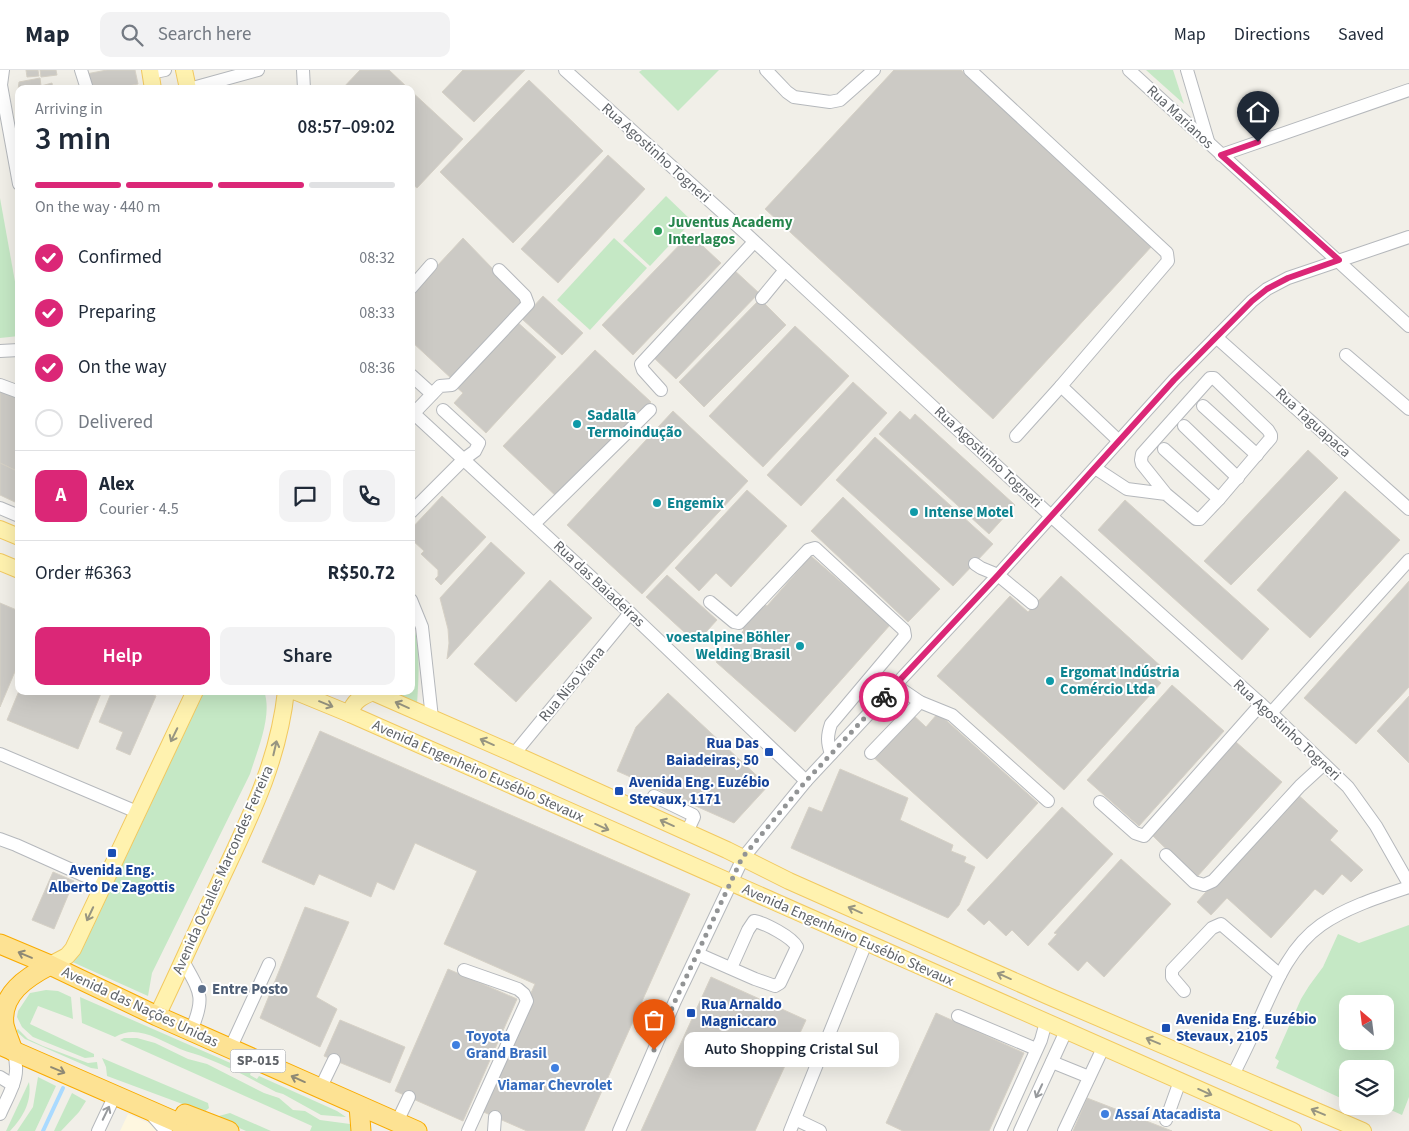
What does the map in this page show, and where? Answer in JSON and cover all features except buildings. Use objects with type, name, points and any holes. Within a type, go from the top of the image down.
[{"type":"highway","name":"Avenida das Nações Unidas","points":[[0,944],[417,1131]]},
{"type":"highway","points":[[50,966],[28,977],[10,994],[5,1005],[6,1048],[115,1095],[158,1118],[197,1131]]},
{"type":"highway","points":[[359,1106],[361,1131]]},
{"type":"highway","points":[[158,1118],[184,1114],[229,1131]]},
{"type":"main road","points":[[184,70],[187,85]]},
{"type":"main road","points":[[0,529],[15,536]]},
{"type":"main road","points":[[0,562],[15,568]]},
{"type":"main road","points":[[50,966],[73,949],[193,695]]},
{"type":"main road","name":"Avenida Octalles Marcondes Ferreira","points":[[157,1016],[257,803],[272,762],[286,695]]},
{"type":"main road","name":"Avenida Engenheiro Eusébio Stevaux","points":[[304,695],[1180,1081],[1269,1126],[1293,1131]]},
{"type":"main road","points":[[350,714],[358,699],[365,695]]},
{"type":"main road","name":"Avenida Engenheiro Eusébio Stevaux","points":[[378,695],[514,754],[687,832],[789,881],[1048,996],[1363,1131]]},
{"type":"main road","points":[[1042,1020],[1054,1011],[1055,1004],[1048,996]]},
{"type":"main road","points":[[1099,1045],[1090,1041],[1088,1037],[1091,1026],[1099,1020],[1109,1022]]},
{"type":"street","points":[[3,70],[0,86],[15,143]]},
{"type":"street","points":[[82,70],[85,85]]},
{"type":"street","points":[[199,85],[236,72],[258,70]]},
{"type":"street","points":[[303,70],[304,85]]},
{"type":"street","name":"Rua Agostinho Togneri","points":[[565,70],[1051,516],[1272,713],[1348,787],[1361,803],[1409,886]]},
{"type":"street","points":[[766,70],[794,97],[830,102],[840,100],[874,70]]},
{"type":"street","points":[[970,70],[1168,253],[1168,261],[1016,436]]},
{"type":"street","name":"Rua Marianos","points":[[1129,70],[1409,326]]},
{"type":"street","points":[[1187,70],[1208,141]]},
{"type":"street","points":[[1221,155],[1409,90]]},
{"type":"street","points":[[619,1131],[675,1001],[742,858],[806,781],[998,575],[1174,380],[1252,301],[1267,289],[1288,278],[1409,237]]},
{"type":"street","points":[[661,390],[643,370],[641,364],[754,242]]},
{"type":"street","points":[[415,283],[431,265]]},
{"type":"street","points":[[415,409],[440,386],[452,385],[528,304],[525,296],[499,270]]},
{"type":"street","points":[[762,298],[785,270]]},
{"type":"street","name":"Rua Taguapaca","points":[[1216,337],[1409,509]]},
{"type":"street","points":[[0,351],[15,350]]},
{"type":"street","points":[[1346,356],[1409,409]]},
{"type":"street","points":[[1210,378],[1214,378],[1271,435],[1271,438],[1238,478],[1200,519],[1196,519],[1166,494],[1142,464],[1142,454],[1210,378]]},
{"type":"street","points":[[415,379],[432,394]]},
{"type":"street","points":[[0,385],[15,391]]},
{"type":"street","points":[[1061,386],[1119,441]]},
{"type":"street","points":[[1203,406],[1257,455]]},
{"type":"street","points":[[415,508],[464,459],[475,451],[479,443],[443,410]]},
{"type":"street","points":[[534,524],[650,410]]},
{"type":"street","name":"Rua das Baiadeiras","points":[[415,415],[630,613],[806,781]]},
{"type":"street","points":[[1184,426],[1238,478]]},
{"type":"street","points":[[1164,448],[1219,499]]},
{"type":"street","points":[[1095,468],[1127,489],[1166,494]]},
{"type":"street","points":[[0,508],[15,514]]},
{"type":"street","points":[[710,602],[734,622],[740,623],[808,550],[814,548],[904,630],[904,636],[831,724],[827,736],[827,744],[831,754]]},
{"type":"street","points":[[1272,713],[1409,560]]},
{"type":"street","points":[[975,564],[998,575],[1032,603]]},
{"type":"street","points":[[415,610],[422,627],[432,718]]},
{"type":"street","name":"Rua Niso Viana","points":[[514,754],[630,613]]},
{"type":"street","points":[[895,685],[920,702],[952,715],[1048,801]]},
{"type":"street","points":[[871,754],[920,702]]},
{"type":"street","points":[[1100,802],[1135,833],[1144,836],[1261,704]]},
{"type":"street","points":[[0,754],[137,812]]},
{"type":"street","points":[[1166,855],[1194,882],[1204,886],[1213,881],[1300,786],[1324,764]]},
{"type":"street","points":[[654,796],[693,815],[687,832]]},
{"type":"street","points":[[0,839],[104,884]]},
{"type":"street","points":[[1233,1075],[1280,974],[1300,944],[1322,925],[1351,908],[1409,886]]},
{"type":"street","points":[[698,954],[755,980],[776,986],[780,983],[797,947],[796,944],[777,931],[754,921],[731,968]]},
{"type":"street","points":[[1184,991],[1172,977],[1172,970],[1212,928],[1221,924],[1280,974]]},
{"type":"street","points":[[820,1131],[793,1125],[866,943]]},
{"type":"street","points":[[182,960],[199,992],[199,1011],[191,1031]]},
{"type":"street","points":[[230,1048],[269,964]]},
{"type":"street","points":[[464,970],[518,989],[524,994],[526,1001],[468,1131]]},
{"type":"street","points":[[958,1016],[1036,1049]]},
{"type":"street","points":[[1000,1131],[1036,1049],[1042,1020]]},
{"type":"street","points":[[1020,1131],[1066,1031]]},
{"type":"street","points":[[1064,1131],[1090,1077],[1099,1045]]},
{"type":"street","points":[[0,1114],[17,1074],[17,1066],[6,1048]]},
{"type":"street","points":[[320,1089],[334,1060]]},
{"type":"street","points":[[1052,1062],[1090,1077]]},
{"type":"street","points":[[0,1078],[13,1085]]},
{"type":"street","points":[[1166,1120],[1180,1081]]},
{"type":"street","points":[[98,1131],[115,1095]]},
{"type":"street","points":[[397,1122],[408,1097]]},
{"type":"street","points":[[494,1131],[495,1117]]},
{"type":"shaded area","points":[[128,1114],[167,1131],[120,1131]]},
{"type":"green space","points":[[642,70],[719,70],[678,111],[639,72]]},
{"type":"green space","points":[[1146,70],[1173,70],[1184,104]]},
{"type":"green space","name":"Juventus Academy Interlagos","points":[[666,196],[692,221],[650,266],[623,241]]},
{"type":"green space","points":[[0,198],[15,282],[15,336],[0,338]]},
{"type":"green space","points":[[614,238],[647,268],[590,330],[557,300]]},
{"type":"green space","points":[[415,633],[419,671],[417,704],[397,695],[415,695]]},
{"type":"green space","points":[[197,695],[265,695],[267,711],[265,722],[250,774],[152,973],[148,996],[68,960]]},
{"type":"green space","points":[[1409,925],[1409,1097],[1402,1115],[1394,1111],[1394,1060],[1339,1060],[1339,1097],[1276,1068],[1279,1061],[1275,1058],[1301,999],[1323,967],[1338,934],[1359,943]]},
{"type":"green space","points":[[46,990],[58,991],[71,997],[73,1019],[38,1006],[30,1024],[94,1054],[94,1057],[85,1058],[33,1037],[22,1027],[17,1017],[18,1011],[30,993]]},
{"type":"green space","points":[[80,997],[251,1072],[250,1075],[257,1079],[259,1076],[337,1111],[346,1117],[321,1115],[224,1065],[148,1035],[131,1032],[115,1037],[82,1023]]},
{"type":"green space","points":[[18,1029],[28,1039],[43,1046],[88,1063],[97,1062],[98,1069],[91,1068],[25,1039],[16,1031]]},
{"type":"green space","points":[[124,1038],[137,1038],[155,1043],[188,1059],[207,1064],[264,1093],[279,1098],[293,1110],[305,1111],[320,1120],[350,1124],[351,1131],[310,1131],[312,1126],[120,1040]]},
{"type":"green space","points":[[102,1058],[208,1103],[209,1108],[204,1112],[107,1076]]},
{"type":"green space","points":[[38,1077],[56,1086],[35,1131],[17,1131],[33,1107]]},
{"type":"green space","points":[[29,1082],[30,1089],[26,1109],[15,1126],[10,1131],[6,1131]]},
{"type":"green space","points":[[72,1093],[86,1101],[79,1112],[61,1131],[54,1131]]},
{"type":"green space","points":[[230,1113],[271,1131],[246,1131],[215,1117]]},
{"type":"waterway","points":[[43,1131],[63,1088]]},
{"type":"way so far","points":[[654,1050],[742,858],[806,781],[884,697]]},
{"type":"place","name":"Juventus Academy Interlagos","points":[[658,231]]},
{"type":"place","name":"Sadalla Termoindução","points":[[577,424]]},
{"type":"place","name":"Engemix","points":[[657,503]]},
{"type":"place","name":"Intense Motel","points":[[914,512]]},
{"type":"place","name":"voestalpine Böhler Welding Brasil","points":[[800,646]]},
{"type":"place","name":"Ergomat Indústria Comércio Ltda","points":[[1050,681]]},
{"type":"place","name":"Rua Das Baiadeiras, 50","points":[[769,752]]},
{"type":"place","name":"Avenida Eng. Euzébio Stevaux, 1171","points":[[619,791]]},
{"type":"place","name":"Avenida Eng. Alberto De Zagottis","points":[[112,853]]},
{"type":"place","name":"Entre Posto","points":[[202,989]]},
{"type":"place","name":"Rua Arnaldo Magniccaro","points":[[691,1013]]},
{"type":"place","name":"Avenida Eng. Euzébio Stevaux, 2105","points":[[1166,1028]]},
{"type":"place","name":"Toyota Grand Brasil","points":[[456,1045]]},
{"type":"place","name":"Auto Shopping Cristal Sul","points":[[654,1050]]},
{"type":"place","name":"Viamar Chevrolet","points":[[555,1068]]},
{"type":"place","name":"Assaí Atacadista","points":[[1105,1114]]},
{"type":"route","points":[[884,697],[998,575],[1174,380],[1252,301],[1267,289],[1288,278],[1339,260],[1221,155],[1258,142]]}]
